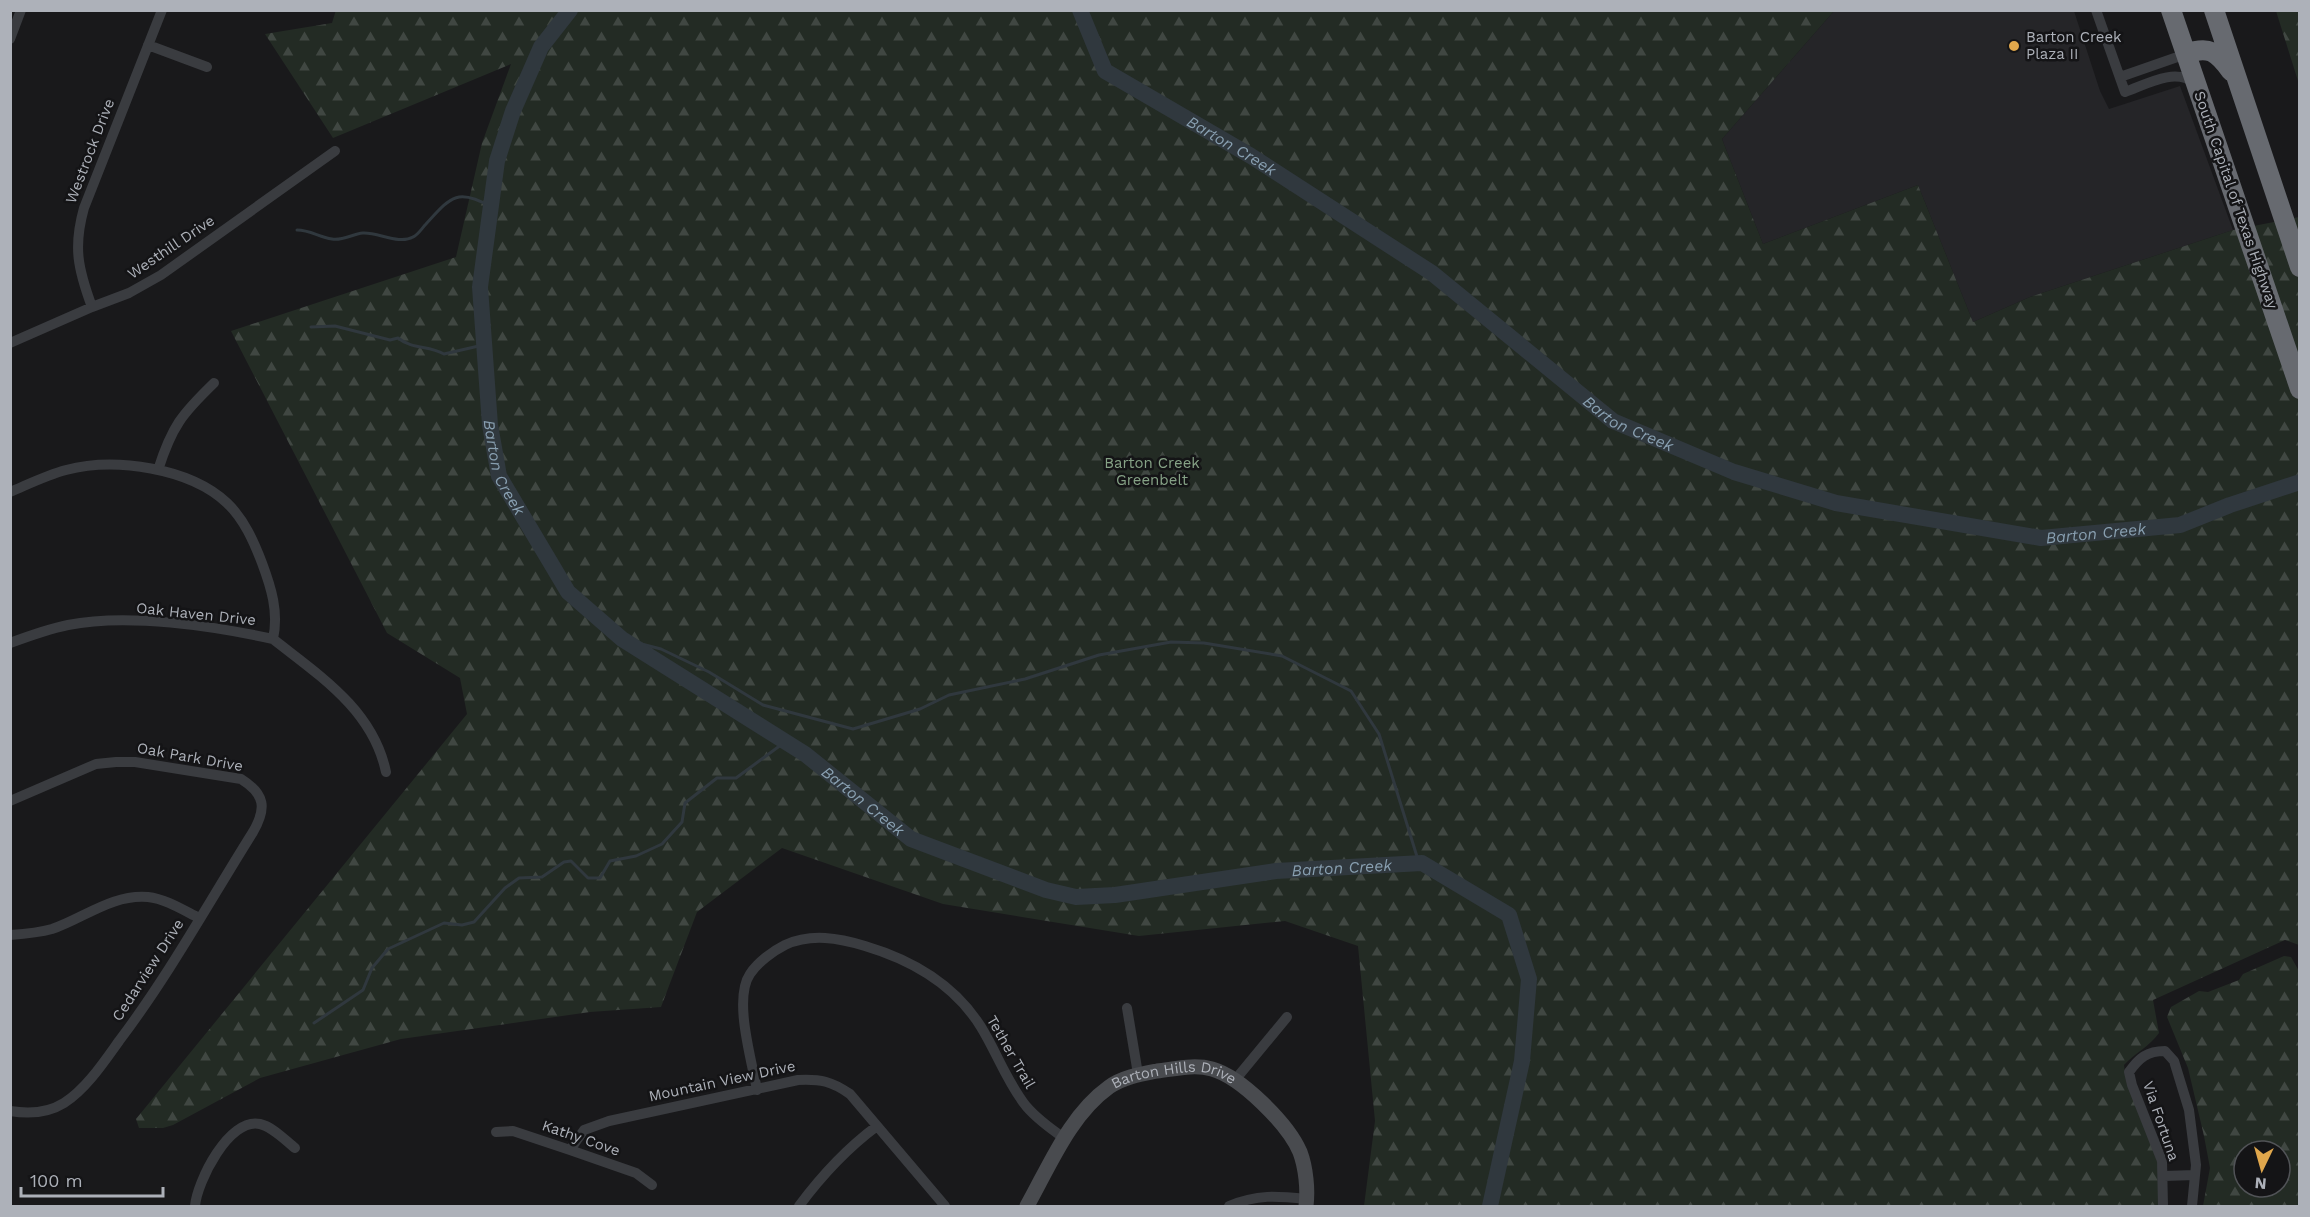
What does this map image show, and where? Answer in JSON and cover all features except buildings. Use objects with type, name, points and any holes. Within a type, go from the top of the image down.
[{"type":"highway","name":"South Capital of Texas Highway","points":[[2171,10],[2300,389]]},
{"type":"highway","points":[[2214,10],[2300,267]]},
{"type":"highway","points":[[2186,54],[2202,49],[2215,53],[2237,79]]},
{"type":"street","points":[[10,39],[21,10]]},
{"type":"street","name":"Westrock Drive","points":[[92,307],[77,262],[79,227],[84,208],[162,10]]},
{"type":"street","points":[[2096,10],[2125,92],[2171,77],[2190,80],[2197,85]]},
{"type":"street","points":[[148,45],[207,67]]},
{"type":"street","points":[[2120,77],[2186,54]]},
{"type":"street","name":"Westhill Drive","points":[[10,343],[129,293],[161,275],[335,152]]},
{"type":"street","points":[[158,470],[166,442],[175,425],[214,383]]},
{"type":"street","points":[[10,492],[66,469],[103,465],[158,470],[184,477],[206,488],[227,504],[244,525],[256,547],[270,586],[275,621],[273,639],[355,708],[372,732],[386,772]]},
{"type":"street","name":"Oak Haven Drive","points":[[10,643],[33,634],[69,625],[110,621],[154,622],[273,639]]},
{"type":"street","name":"Oak Park Drive","points":[[10,801],[96,764],[116,762],[135,762],[241,778],[252,785],[259,794]]},
{"type":"street","name":"Cedarview Drive","points":[[10,1111],[24,1113],[44,1111],[64,1103],[80,1089],[106,1059],[150,999],[260,821],[263,807],[259,794]]},
{"type":"street","points":[[10,934],[30,933],[52,928],[110,902],[129,898],[147,897],[167,902],[199,918]]},
{"type":"street","name":"Tether Trail","points":[[757,1090],[743,1009],[744,989],[749,974],[767,956],[786,945],[809,938],[830,937],[894,956],[920,968],[957,996],[981,1027],[1015,1091],[1027,1108],[1064,1138]]},
{"type":"street","points":[[1127,1008],[1138,1074]]},
{"type":"street","points":[[1234,1080],[1287,1017]]},
{"type":"street","name":"Via Fortuna","points":[[2163,1206],[2162,1161],[2129,1072],[2137,1060],[2151,1051],[2165,1051],[2174,1061],[2189,1110],[2196,1165],[2192,1206]]},
{"type":"street","name":"Barton Hills Drive","points":[[1027,1206],[1077,1118],[1111,1085],[1138,1074],[1194,1066],[1213,1069],[1234,1080],[1272,1112],[1300,1152],[1305,1172],[1307,1203]]},
{"type":"street","name":"Mountain View Drive","points":[[570,1150],[584,1130],[609,1121],[798,1080],[817,1079],[835,1083],[850,1094],[945,1206]]},
{"type":"street","points":[[195,1206],[201,1182],[213,1158],[231,1136],[247,1126],[261,1124],[295,1148]]},
{"type":"street","points":[[799,1206],[826,1171],[853,1144],[877,1126]]},
{"type":"street","name":"Kathy Cove","points":[[496,1132],[513,1131],[570,1150],[636,1173],[652,1185]]},
{"type":"street","points":[[2164,1176],[2195,1175]]},
{"type":"street","points":[[1229,1206],[1256,1197],[1276,1196],[1307,1203]]},
{"type":"shaded area","points":[[1834,11],[2074,11],[2100,91],[2109,109],[2180,86],[2233,230],[2030,297],[1973,322],[1918,185],[1763,244],[1722,139]]},
{"type":"green space","name":"Barton Creek Greenbelt","points":[[336,10],[1834,11],[1722,139],[1763,244],[1918,185],[1973,322],[2030,297],[2233,230],[2299,217],[2299,945],[2285,940],[2153,1000],[2159,1033],[2124,1065],[2125,1074],[2154,1148],[2160,1175],[2159,1206],[1364,1206],[1375,1121],[1358,946],[1285,921],[1139,936],[943,904],[782,848],[697,912],[661,1007],[590,1012],[401,1039],[260,1078],[173,1125],[163,1128],[139,1128],[136,1119],[467,714],[460,678],[387,633],[231,331],[456,257],[482,143],[511,64],[333,138],[265,34],[332,23]]},
{"type":"green space","points":[[2276,11],[2299,11],[2299,84]]},
{"type":"green space","points":[[2284,956],[2291,957],[2299,971],[2299,1206],[2203,1206],[2210,1168],[2204,1136],[2188,1068],[2167,1017],[2171,1007],[2199,991],[2208,992],[2239,980],[2243,974]]},
{"type":"waterway","name":"Barton Creek","points":[[570,10],[541,47],[513,111],[497,161],[480,287],[490,425],[499,476],[568,592],[622,639],[805,754],[911,839],[1046,890],[1076,897],[1115,895],[1276,871],[1422,863],[1509,915],[1529,979],[1522,1061],[1490,1206]]},
{"type":"waterway","name":"Barton Creek","points":[[1080,10],[1105,71],[1251,156],[1432,273],[1613,421],[1734,472],[1836,503],[2041,538],[2180,525],[2230,505],[2300,482]]},
{"type":"waterway","points":[[297,230],[336,239],[363,233],[401,240],[417,235],[448,202],[455,198],[470,198],[491,207]]},
{"type":"waterway","points":[[311,327],[335,326],[390,340],[398,338],[409,344],[444,354],[483,345]]},
{"type":"waterway","points":[[622,639],[661,649],[709,672],[763,705],[853,729],[920,709],[949,695],[1025,679],[1099,655],[1171,642],[1204,643],[1282,656],[1351,691],[1379,734],[1419,863]]},
{"type":"waterway","points":[[314,1023],[363,990],[372,968],[388,949],[444,923],[462,925],[474,922],[505,888],[519,878],[542,877],[564,862],[571,861],[588,878],[600,878],[610,861],[636,856],[662,844],[682,822],[685,803],[717,778],[736,778],[785,742]]},
{"type":"place","name":"Barton Creek Plaza II","points":[[2014,46]]}]
